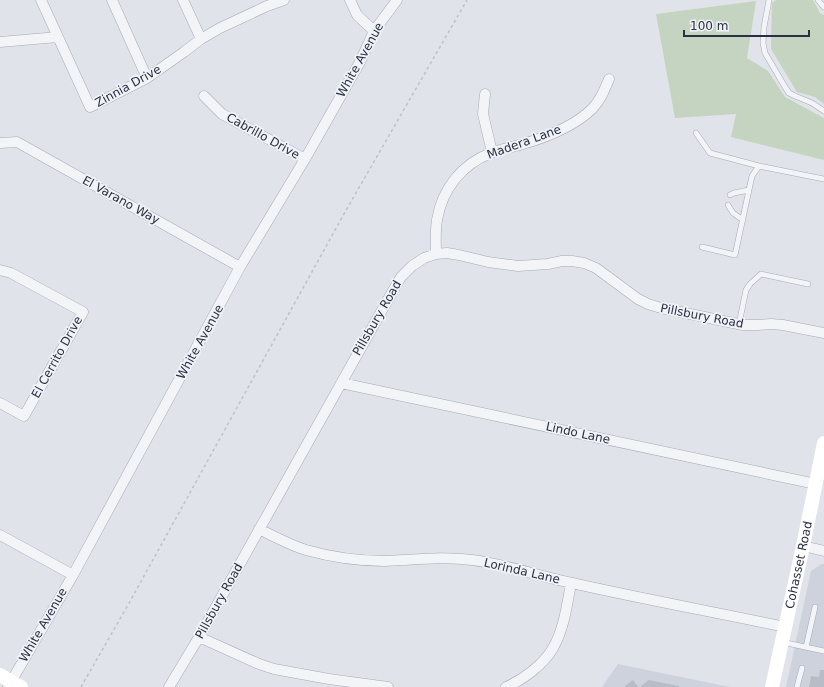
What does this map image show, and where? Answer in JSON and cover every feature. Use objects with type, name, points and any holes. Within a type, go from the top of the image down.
[{"type":"street","points":[[0,42],[58,37],[40,0]]},
{"type":"street","points":[[112,0],[147,78]]},
{"type":"street","points":[[183,0],[200,39]]},
{"type":"street","name":"Zinnia Drive","points":[[58,37],[90,107],[147,78],[200,39],[265,3],[284,0]]},
{"type":"street","points":[[350,0],[357,15],[374,31]]},
{"type":"street","name":"White Avenue","points":[[10,683],[73,575],[240,267],[305,159],[360,62],[374,31],[397,0]]},
{"type":"street","name":"Madera Lane","points":[[436,254],[437,221],[440,207],[446,192],[455,178],[478,158],[492,152],[538,139],[568,126],[581,118],[593,107],[603,94],[609,79]]},
{"type":"street","points":[[485,94],[483,114],[492,152]]},
{"type":"street","name":"Cabrillo Drive","points":[[204,96],[222,114],[305,159]]},
{"type":"street","name":"El Varano Way","points":[[0,143],[17,142],[240,267]]},
{"type":"street","name":"Pillsbury Road","points":[[169,687],[199,637],[371,328],[401,277],[412,266],[424,258],[436,254],[447,253],[488,262],[518,266],[548,264],[562,261],[584,263],[596,268],[638,299],[661,308],[738,324],[783,325],[824,333]]},
{"type":"street","name":"El Cerrito Drive","points":[[0,270],[11,274],[83,312],[24,416],[0,403]]},
{"type":"street","name":"Lindo Lane","points":[[341,383],[816,484]]},
{"type":"street","name":"Cohasset Road","points":[[772,687],[823,458],[824,443]]},
{"type":"street","name":"Lorinda Lane","points":[[259,529],[305,549],[323,554],[345,558],[385,561],[453,558],[472,560],[571,583],[785,627]]},
{"type":"street","points":[[0,535],[73,575]]},
{"type":"street","points":[[803,546],[824,551]]},
{"type":"street","points":[[506,687],[528,674],[552,649],[559,634],[571,583]]},
{"type":"street","points":[[199,637],[259,664],[274,669],[329,679],[388,687]]},
{"type":"lane","points":[[769,0],[764,27],[763,43],[765,53],[789,93],[812,103],[824,111]]},
{"type":"lane","points":[[818,0],[824,7]]},
{"type":"lane","points":[[696,133],[710,153],[759,166],[824,179]]},
{"type":"lane","points":[[702,247],[735,255],[752,176],[759,166]]},
{"type":"lane","points":[[730,195],[749,190]]},
{"type":"lane","points":[[728,205],[733,213],[743,220]]},
{"type":"lane","points":[[738,324],[746,290],[761,274],[808,284]]},
{"type":"lane","points":[[806,647],[815,606]]},
{"type":"lane","points":[[782,642],[824,651]]},
{"type":"lane","points":[[798,687],[802,668]]},
{"type":"path","points":[[81,687],[345,212],[467,0]]},
{"type":"shaded area","points":[[824,564],[824,687],[786,687],[811,571]]},
{"type":"shaded area","points":[[618,664],[730,687],[602,687]]},
{"type":"green space","points":[[776,0],[813,0],[820,13],[824,15],[824,104],[815,97],[797,92],[771,49],[772,3]]},
{"type":"green space","points":[[756,1],[747,58],[768,71],[785,97],[824,118],[824,160],[731,137],[736,114],[675,118],[656,14]]},
{"type":"building","points":[[820,670],[824,670],[824,687],[809,687],[811,676],[819,677]]},
{"type":"building","points":[[633,680],[638,687],[624,687]]},
{"type":"building","points":[[649,680],[679,686],[679,687],[640,687]]}]
